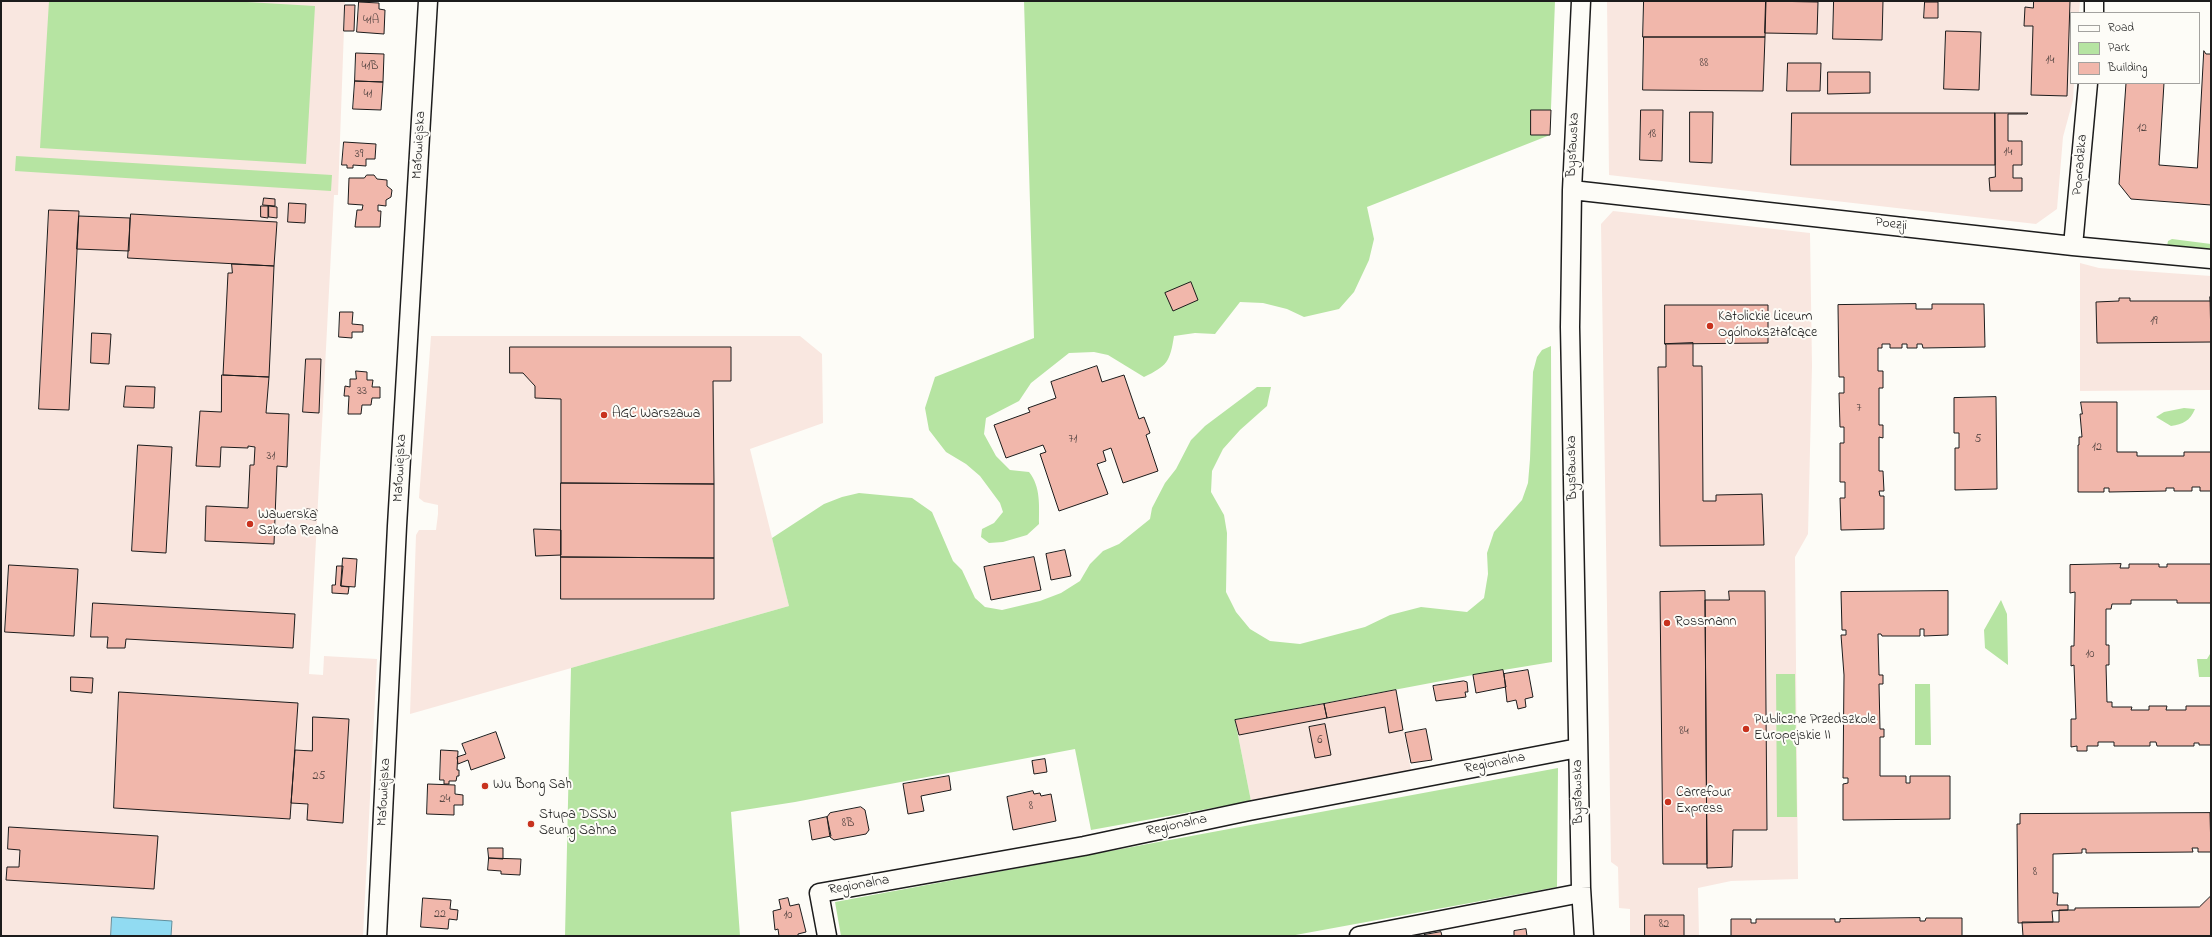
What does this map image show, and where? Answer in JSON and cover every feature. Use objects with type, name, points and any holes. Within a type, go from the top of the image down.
[{"type":"street","name":"Małowiejska","points":[[377,936],[398,516],[428,1]]},
{"type":"street","name":"Bysławska","points":[[1581,1],[1572,190],[1570,327],[1581,893],[1584,936]]},
{"type":"street","points":[[2094,1],[2094,12]]},
{"type":"street","name":"Popradzka","points":[[2073,246],[2088,84]]},
{"type":"street","name":"Poezji","points":[[1572,190],[2073,246],[2211,259]]},
{"type":"street","name":"Regionalna","points":[[827,936],[819,892],[1084,846],[1248,810],[1578,748]]},
{"type":"street","points":[[1360,936],[1581,893]]},
{"type":"shaded area","points":[[1,1],[345,1],[338,195],[334,195],[309,674],[323,675],[324,656],[377,659],[363,936],[1,936]]},
{"type":"shaded area","points":[[1607,1],[2080,1],[2079,12],[2070,12],[2070,84],[2074,84],[2073,100],[2063,137],[2057,209],[2036,224],[1609,175]]},
{"type":"shaded area","points":[[1613,211],[1810,233],[1812,366],[1808,534],[1795,557],[1798,879],[1731,881],[1698,888],[1699,936],[1630,936],[1630,909],[1619,908],[1618,867],[1611,862],[1601,224]]},
{"type":"shaded area","points":[[2080,263],[2099,268],[2211,276],[2211,390],[2080,391]]},
{"type":"shaded area","points":[[431,336],[800,336],[822,354],[823,423],[750,449],[789,606],[410,714],[416,535],[419,530],[436,530],[438,514],[438,505],[424,502],[419,498]]},
{"type":"shaded area","points":[[1396,690],[1411,770],[1251,801],[1235,720]]},
{"type":"green space","points":[[49,1],[230,1],[315,6],[306,164],[40,148]]},
{"type":"green space","points":[[1024,1],[1555,1],[1550,135],[1367,207],[1374,239],[1369,260],[1354,292],[1339,309],[1304,317],[1287,309],[1263,303],[1240,302],[1215,334],[1195,333],[1174,336],[1171,352],[1166,362],[1158,370],[1144,377],[1108,355],[1094,352],[1069,353],[1031,383],[1019,401],[986,418],[984,434],[996,456],[1010,470],[1029,472],[1036,484],[1039,504],[1039,524],[1027,535],[1003,542],[989,543],[981,537],[982,529],[994,523],[1003,512],[1000,503],[980,476],[966,464],[946,452],[929,430],[925,408],[935,377],[1034,338]]},
{"type":"green space","points":[[16,156],[332,175],[331,191],[15,171]]},
{"type":"green space","points":[[2172,239],[2211,244],[2211,251],[2167,246],[2168,241]]},
{"type":"green space","points":[[1551,346],[1552,662],[1473,675],[1235,720],[1251,801],[1091,830],[1075,749],[795,802],[731,812],[740,936],[565,936],[571,668],[789,606],[772,538],[824,504],[842,497],[859,493],[912,498],[932,512],[953,561],[962,570],[975,598],[985,607],[1002,610],[1040,601],[1061,593],[1080,581],[1090,564],[1103,551],[1119,544],[1150,519],[1152,508],[1165,483],[1176,469],[1191,440],[1205,426],[1257,387],[1271,387],[1267,406],[1240,430],[1223,449],[1212,471],[1211,492],[1224,515],[1227,533],[1226,592],[1236,612],[1250,629],[1270,641],[1300,644],[1365,627],[1390,615],[1421,607],[1467,612],[1484,598],[1488,574],[1487,553],[1494,532],[1522,500],[1528,483],[1533,372],[1537,357],[1542,350]]},
{"type":"green space","points":[[2184,408],[2195,409],[2186,421],[2179,424],[2171,426],[2156,417],[2164,412]]},
{"type":"green space","points":[[2001,600],[2007,614],[2008,665],[1985,648],[1984,630]]},
{"type":"green space","points":[[2210,654],[2211,677],[2199,677],[2197,659],[2207,659]]},
{"type":"green space","points":[[1776,674],[1795,674],[1797,817],[1777,817]]},
{"type":"green space","points":[[1915,684],[1930,684],[1931,745],[1915,745]]},
{"type":"green space","points":[[1558,768],[1557,887],[1290,936],[841,936],[835,902]]},
{"type":"water","points":[[112,917],[172,921],[171,936],[111,936]]},
{"type":"building","points":[[1644,1],[1766,1],[1765,37],[1643,37]]},
{"type":"building","points":[[1766,1],[1818,2],[1817,34],[1765,33]]},
{"type":"building","points":[[1834,1],[1883,1],[1882,40],[1833,39]]},
{"type":"building","points":[[2034,1],[2070,1],[2067,96],[2031,95],[2033,26],[2024,26],[2025,7],[2033,8]]},
{"type":"building","points":[[359,2],[379,3],[379,9],[385,10],[384,34],[357,32]]},
{"type":"building","points":[[1925,2],[1938,2],[1938,18],[1924,18]]},
{"type":"building","points":[[345,5],[355,5],[354,31],[344,31]]},
{"type":"building","points":[[1946,31],[1981,32],[1979,90],[1944,89]]},
{"type":"building","points":[[1644,37],[1765,37],[1763,91],[1643,90]]},
{"type":"building","points":[[2204,51],[2206,54],[2211,54],[2211,205],[2131,199],[2119,184],[2126,84],[2164,84],[2159,165],[2197,168]]},
{"type":"building","points":[[356,53],[384,54],[383,82],[355,81]]},
{"type":"building","points":[[1788,63],[1821,63],[1820,91],[1787,91]]},
{"type":"building","points":[[1828,72],[1870,72],[1870,93],[1828,94]]},
{"type":"building","points":[[355,81],[383,82],[381,110],[353,109]]},
{"type":"building","points":[[1531,110],[1551,110],[1550,135],[1531,135]]},
{"type":"building","points":[[1641,110],[1663,110],[1662,161],[1640,160]]},
{"type":"building","points":[[1690,112],[1713,112],[1712,163],[1690,162]]},
{"type":"building","points":[[1792,113],[1995,113],[1995,165],[1791,165]]},
{"type":"building","points":[[1995,113],[2028,113],[2008,114],[2008,141],[2022,141],[2022,165],[2013,165],[2013,178],[2022,178],[2022,191],[1990,191],[1989,178],[1995,177]]},
{"type":"building","points":[[344,142],[376,144],[375,159],[366,159],[366,166],[353,165],[353,168],[347,168],[347,165],[342,165]]},
{"type":"building","points":[[367,175],[374,175],[377,179],[387,180],[387,186],[392,190],[391,197],[386,200],[386,206],[378,205],[378,211],[381,211],[380,227],[355,227],[357,210],[362,210],[363,205],[348,204],[349,178],[364,178]]},
{"type":"building","points":[[264,198],[275,199],[275,206],[263,205]]},
{"type":"building","points":[[289,203],[306,204],[305,223],[288,222]]},
{"type":"building","points":[[261,206],[268,206],[268,218],[261,217]]},
{"type":"building","points":[[269,206],[277,207],[277,218],[269,217]]},
{"type":"building","points":[[49,210],[79,211],[69,410],[39,409]]},
{"type":"building","points":[[131,214],[277,222],[274,266],[128,258]]},
{"type":"building","points":[[79,216],[130,218],[129,251],[77,249]]},
{"type":"building","points":[[232,264],[274,266],[269,377],[223,375],[228,273],[232,273]]},
{"type":"building","points":[[1191,282],[1198,300],[1173,311],[1165,293]]},
{"type":"building","points":[[2210,297],[2211,342],[2097,343],[2096,302],[2119,301],[2119,298],[2130,298],[2130,301],[2210,301]]},
{"type":"building","points":[[1916,304],[1916,309],[1932,309],[1932,304],[1984,304],[1985,347],[1923,348],[1922,344],[1917,344],[1917,348],[1907,348],[1907,344],[1902,344],[1902,348],[1890,348],[1890,344],[1882,344],[1882,348],[1878,348],[1878,371],[1883,371],[1883,388],[1879,388],[1879,425],[1883,425],[1883,438],[1879,437],[1879,471],[1883,471],[1884,491],[1879,491],[1880,496],[1884,496],[1884,529],[1841,530],[1840,498],[1845,498],[1845,482],[1840,482],[1840,443],[1844,443],[1844,427],[1840,427],[1839,393],[1844,393],[1844,377],[1839,377],[1838,305]]},
{"type":"building","points":[[1665,305],[1768,305],[1768,343],[1665,344]]},
{"type":"building","points":[[340,312],[353,312],[352,324],[363,325],[363,332],[352,332],[352,338],[339,337]]},
{"type":"building","points":[[92,333],[111,334],[109,364],[91,363]]},
{"type":"building","points":[[1693,343],[1693,366],[1702,366],[1703,501],[1716,501],[1716,495],[1762,494],[1764,545],[1660,546],[1658,367],[1666,367],[1665,344]]},
{"type":"building","points":[[510,347],[731,347],[731,381],[713,381],[714,484],[561,483],[561,399],[535,398],[535,386],[523,373],[510,373]]},
{"type":"building","points":[[306,359],[321,359],[319,413],[303,412]]},
{"type":"building","points":[[1097,366],[1102,382],[1124,375],[1139,419],[1144,417],[1150,433],[1146,435],[1158,471],[1123,483],[1111,448],[1103,451],[1106,461],[1097,464],[1108,494],[1059,511],[1040,454],[1046,452],[1043,445],[1006,458],[994,425],[1030,412],[1028,408],[1056,398],[1051,382]]},
{"type":"building","points":[[356,371],[367,372],[367,380],[373,380],[372,387],[380,387],[380,398],[372,398],[371,405],[362,405],[361,414],[348,414],[349,396],[344,396],[345,386],[350,387],[350,379],[356,379]]},
{"type":"building","points":[[222,375],[269,377],[266,413],[289,414],[287,467],[277,466],[274,544],[205,541],[206,506],[248,508],[250,465],[254,465],[255,447],[248,446],[248,448],[221,447],[220,467],[196,466],[200,411],[221,412]]},
{"type":"building","points":[[126,386],[155,387],[154,408],[124,407]]},
{"type":"building","points":[[1996,397],[1997,489],[1955,490],[1955,448],[1959,448],[1959,433],[1954,433],[1954,398]]},
{"type":"building","points":[[2081,402],[2117,402],[2117,452],[2137,452],[2137,456],[2184,456],[2184,452],[2211,452],[2211,491],[2200,491],[2200,487],[2192,487],[2192,491],[2174,491],[2174,488],[2166,488],[2166,491],[2109,492],[2109,488],[2104,488],[2104,492],[2078,492],[2078,445],[2079,437],[2082,437],[2080,414],[2082,414]]},
{"type":"building","points":[[138,445],[172,447],[166,553],[132,551]]},
{"type":"building","points":[[561,483],[714,484],[714,558],[561,557]]},
{"type":"building","points":[[307,509],[317,510],[316,520],[306,519]]},
{"type":"building","points":[[534,529],[561,530],[561,555],[536,556]]},
{"type":"building","points":[[1065,550],[1071,576],[1051,580],[1046,554]]},
{"type":"building","points":[[561,557],[714,558],[714,599],[561,599]]},
{"type":"building","points":[[1034,557],[1041,590],[991,600],[984,567]]},
{"type":"building","points":[[343,558],[357,559],[355,587],[341,586]]},
{"type":"building","points":[[2121,564],[2120,568],[2129,568],[2129,564],[2159,564],[2159,567],[2167,567],[2167,564],[2211,564],[2211,603],[2177,603],[2177,600],[2131,600],[2131,604],[2112,604],[2111,609],[2106,609],[2106,645],[2109,645],[2109,665],[2106,665],[2107,702],[2112,702],[2112,707],[2132,707],[2131,710],[2149,710],[2149,706],[2167,706],[2166,710],[2186,710],[2186,706],[2211,706],[2211,745],[2199,745],[2199,743],[2194,743],[2194,746],[2157,746],[2156,742],[2150,742],[2150,746],[2114,746],[2114,742],[2098,742],[2098,746],[2087,746],[2087,751],[2077,751],[2077,746],[2071,747],[2071,719],[2076,719],[2074,665],[2071,666],[2071,646],[2074,646],[2075,592],[2070,593],[2070,565]]},
{"type":"building","points":[[9,565],[78,569],[74,636],[5,632]]},
{"type":"building","points":[[337,566],[343,566],[341,586],[349,587],[348,594],[332,593],[332,585],[335,585]]},
{"type":"building","points":[[1705,591],[1707,864],[1663,864],[1660,592]]},
{"type":"building","points":[[1729,591],[1765,591],[1767,830],[1733,830],[1732,867],[1707,868],[1705,600],[1729,600]]},
{"type":"building","points":[[1948,591],[1948,635],[1924,636],[1924,629],[1920,629],[1920,636],[1882,636],[1881,634],[1878,634],[1879,675],[1883,675],[1883,684],[1879,684],[1880,729],[1884,729],[1884,737],[1880,737],[1880,776],[1906,776],[1906,783],[1910,783],[1910,776],[1950,776],[1950,819],[1843,820],[1843,784],[1848,783],[1848,778],[1843,778],[1844,675],[1841,635],[1846,635],[1846,630],[1842,630],[1841,592]]},
{"type":"building","points":[[93,603],[295,614],[293,648],[126,639],[125,648],[107,648],[108,637],[91,637]]},
{"type":"building","points":[[1503,670],[1506,687],[1476,693],[1473,675]]},
{"type":"building","points":[[1528,670],[1533,697],[1525,699],[1526,707],[1518,709],[1516,700],[1507,702],[1504,674]]},
{"type":"building","points":[[71,677],[93,678],[92,693],[71,691]]},
{"type":"building","points":[[1464,681],[1467,682],[1468,692],[1465,692],[1466,697],[1436,701],[1433,686]]},
{"type":"building","points":[[1396,690],[1403,730],[1389,733],[1385,707],[1327,718],[1324,704]]},
{"type":"building","points":[[119,692],[298,703],[290,819],[114,808]]},
{"type":"building","points":[[1324,704],[1327,718],[1239,735],[1235,720]]},
{"type":"building","points":[[313,717],[349,719],[343,823],[307,820],[308,804],[291,803],[295,750],[312,751]]},
{"type":"building","points":[[1325,724],[1331,755],[1315,758],[1309,727]]},
{"type":"building","points":[[1426,729],[1432,760],[1411,763],[1405,733]]},
{"type":"building","points":[[496,732],[505,758],[471,770],[468,760],[458,764],[457,757],[466,754],[462,744]]},
{"type":"building","points":[[441,750],[458,751],[457,770],[459,770],[459,776],[457,776],[456,781],[449,781],[449,784],[444,784],[444,780],[440,780]]},
{"type":"building","points":[[1045,759],[1047,772],[1034,774],[1032,761]]},
{"type":"building","points":[[949,776],[951,790],[921,796],[924,811],[908,814],[903,784]]},
{"type":"building","points":[[428,784],[455,785],[455,794],[463,795],[463,805],[454,805],[454,815],[427,814]]},
{"type":"building","points":[[1033,791],[1034,794],[1040,793],[1041,796],[1051,794],[1056,821],[1013,830],[1007,797]]},
{"type":"building","points":[[861,807],[865,810],[869,830],[866,834],[834,840],[830,837],[827,817],[830,813]]},
{"type":"building","points":[[2210,813],[2211,852],[2198,852],[2198,848],[2192,848],[2193,852],[2086,853],[2086,849],[2082,849],[2082,853],[2053,854],[2053,893],[2058,893],[2057,905],[2068,905],[2068,910],[2052,911],[2053,922],[2018,923],[2017,824],[2020,824],[2020,814]]},
{"type":"building","points":[[827,817],[831,836],[812,840],[809,821]]},
{"type":"building","points":[[9,827],[158,836],[154,889],[6,880],[7,867],[19,867],[20,850],[8,849]]},
{"type":"building","points":[[488,848],[503,848],[503,859],[489,858]]},
{"type":"building","points":[[489,858],[521,859],[520,875],[501,874],[501,871],[488,870]]},
{"type":"building","points":[[2211,896],[2211,936],[2023,936],[2022,922],[2059,922],[2059,910],[2075,910],[2075,908],[2199,907]]},
{"type":"building","points":[[423,898],[451,900],[450,909],[458,910],[457,920],[449,919],[448,929],[421,927]]},
{"type":"building","points":[[788,898],[790,906],[799,904],[806,932],[798,934],[798,936],[779,936],[778,929],[775,930],[773,911],[781,909],[779,900]]},
{"type":"building","points":[[1645,915],[1684,915],[1684,936],[1645,936]]},
{"type":"building","points":[[1920,918],[1920,921],[1925,921],[1926,918],[1962,918],[1962,936],[1731,936],[1731,919],[1751,919],[1751,923],[1756,923],[1756,919],[1835,919],[1835,922],[1840,922],[1840,919]]},
{"type":"building","points":[[1526,929],[1527,936],[1514,936],[1514,931]]},
{"type":"building","points":[[1441,932],[1442,936],[1424,936],[1424,935]]},
{"type":"place","name":"Katolickie Liceum Ogólnokształcące","points":[[1710,326]]},
{"type":"place","name":"AGC Warszawa","points":[[604,415]]},
{"type":"place","name":"Wawerska Szkoła Realna","points":[[250,524]]},
{"type":"place","name":"Rossmann","points":[[1667,623]]},
{"type":"place","name":"Publiczne Przedszkole Europejskie II","points":[[1746,729]]},
{"type":"place","name":"Wu Bong Sah","points":[[485,786]]},
{"type":"place","name":"Carrefour Express","points":[[1668,802]]},
{"type":"place","name":"Stupa DSSN Seung Sahna","points":[[531,824]]}]
